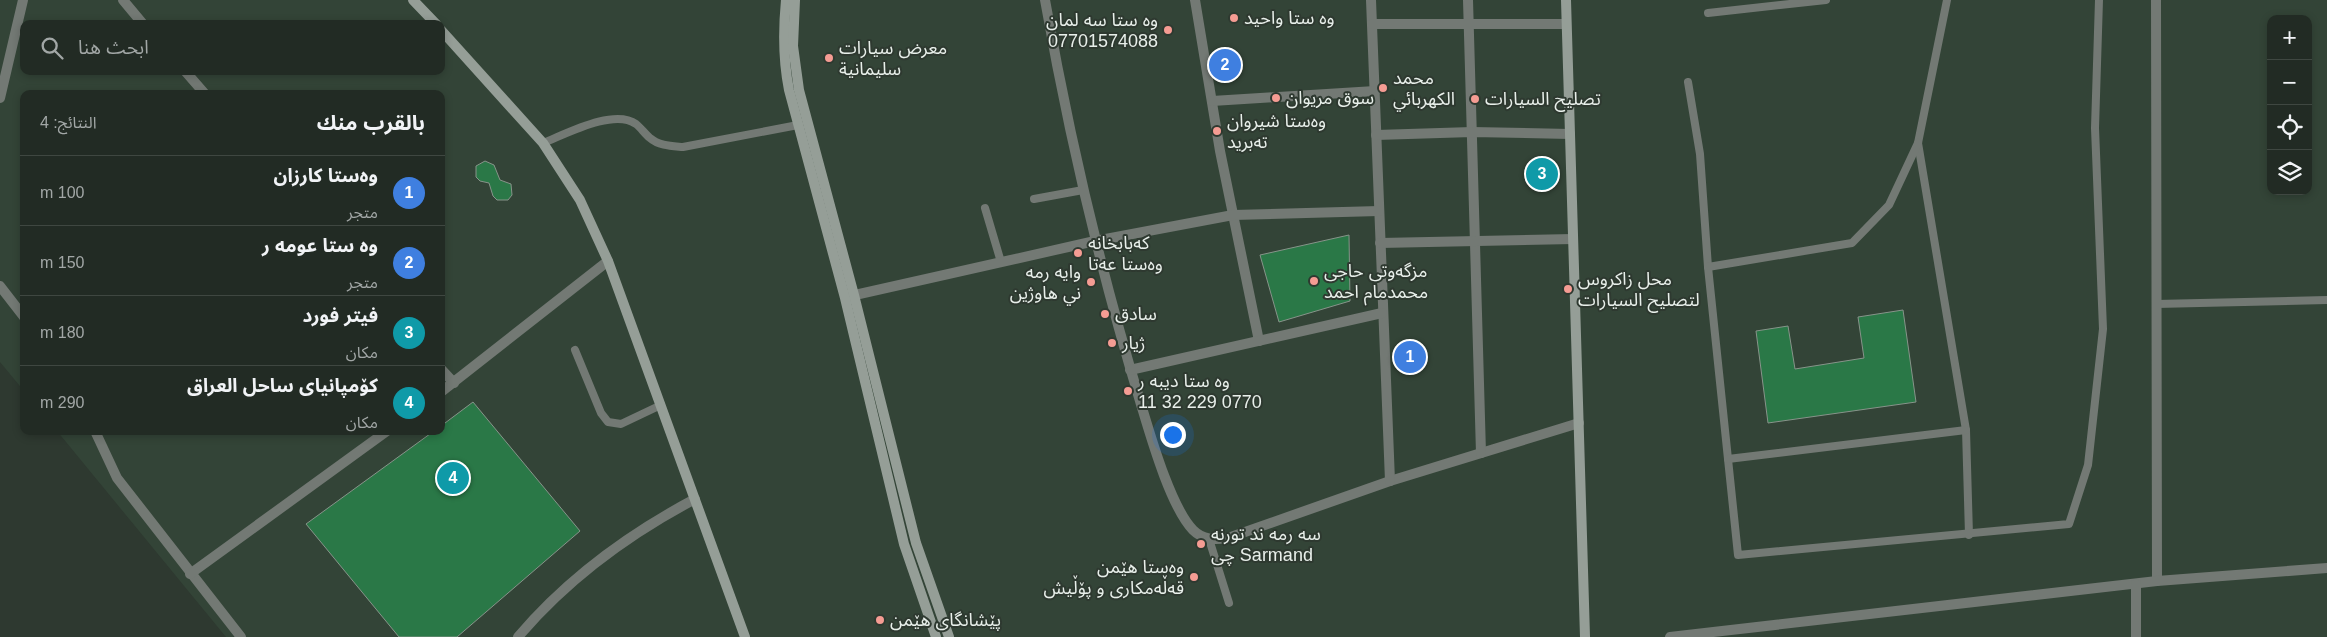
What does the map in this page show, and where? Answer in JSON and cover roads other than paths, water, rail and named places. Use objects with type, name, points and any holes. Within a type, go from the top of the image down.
[{"type":"street","points":[[0,98],[23,0]]},
{"type":"street","points":[[123,0],[140,20]]},
{"type":"street","points":[[413,0],[432,20]]},
{"type":"street","points":[[786,0],[783,46],[784,68],[904,501],[926,576],[949,637]]},
{"type":"street","points":[[795,0],[792,46],[803,131]]},
{"type":"street","points":[[1045,0],[1083,190],[1130,370],[1153,442],[1176,501],[1189,525],[1200,536],[1209,539],[1228,538],[1390,481],[1578,423]]},
{"type":"street","points":[[1195,0],[1233,216],[1259,341]]},
{"type":"street","points":[[1372,0],[1382,313],[1390,481]]},
{"type":"street","points":[[1468,0],[1481,453]]},
{"type":"street","points":[[1566,0],[1585,637]]},
{"type":"street","points":[[2156,0],[2157,582]]},
{"type":"street","points":[[1372,24],[1566,24]]},
{"type":"street","points":[[445,34],[543,143],[580,200],[608,261],[745,637]]},
{"type":"street","points":[[189,75],[202,90]]},
{"type":"street","points":[[1212,101],[1375,91]]},
{"type":"street","points":[[1376,135],[1472,132],[1570,134]]},
{"type":"street","points":[[849,297],[1095,241],[1233,216],[1379,211]]},
{"type":"street","points":[[1380,243],[1573,239]]},
{"type":"street","points":[[445,389],[608,261]]},
{"type":"street","points":[[0,286],[20,312]]},
{"type":"street","points":[[849,297],[904,544],[936,637]]},
{"type":"street","points":[[1130,370],[1382,313]]},
{"type":"street","points":[[445,373],[454,383]]},
{"type":"street","points":[[97,435],[117,478],[241,637]]},
{"type":"street","points":[[190,574],[381,435]]},
{"type":"street","points":[[518,637],[559,594],[614,548],[635,533],[695,499]]},
{"type":"street","points":[[1670,637],[2136,584],[2327,568]]},
{"type":"street","points":[[915,580],[926,576]]},
{"type":"street","points":[[2136,584],[2136,637]]},
{"type":"lane","points":[[1708,13],[1826,0]]},
{"type":"lane","points":[[1708,267],[1852,243],[1889,205],[1918,143],[1947,0]]},
{"type":"lane","points":[[1688,82],[1700,154],[1708,267],[1738,555],[1969,535],[2069,524],[2088,465],[2102,329],[2094,128],[2099,0]]},
{"type":"lane","points":[[543,143],[609,118],[625,119],[635,123],[652,140],[668,146],[683,147],[803,131]]},
{"type":"lane","points":[[1918,143],[1966,430],[1969,535]]},
{"type":"lane","points":[[1034,199],[1083,190]]},
{"type":"lane","points":[[985,208],[1001,262]]},
{"type":"lane","points":[[2156,304],[2327,300]]},
{"type":"lane","points":[[575,350],[601,413],[608,422],[621,424],[661,405]]},
{"type":"lane","points":[[1728,459],[1966,430]]},
{"type":"lane","points":[[1209,539],[1229,603]]},
{"type":"place","name":"وه ستا واحید","points":[[1234,18]]},
{"type":"place","name":"وه ستا سه لمان 07701574088","points":[[1168,30]]},
{"type":"place","name":"معرض سيارات سليمانية","points":[[829,58]]},
{"type":"place","name":"وه ستا عومه ر","points":[[1225,65]]},
{"type":"place","name":"محمد الكهربائي","points":[[1383,88]]},
{"type":"place","name":"سوق مریوان","points":[[1276,98]]},
{"type":"place","name":"تصليح السيارات","points":[[1475,99]]},
{"type":"place","name":"وەستا شیروان تەبرید","points":[[1217,131]]},
{"type":"place","name":"فيتر فورد","points":[[1542,174]]},
{"type":"place","name":"کەبابخانە وەستا عەتا","points":[[1078,253]]},
{"type":"place","name":"مزگەوتی حاجی محمدمام احمد","points":[[1314,281]]},
{"type":"place","name":"وايه رمه ني هاوژين","points":[[1091,282]]},
{"type":"place","name":"محل زاكروس لتصليح السيارات","points":[[1568,289]]},
{"type":"place","name":"سادق","points":[[1105,314]]},
{"type":"place","name":"ژیار","points":[[1112,343]]},
{"type":"place","name":"وەستا کارزان","points":[[1410,357]]},
{"type":"place","name":"وه ستا دیبه ر 11 32 229 0770","points":[[1128,391]]},
{"type":"place","name":"کۆمپانیای ساحل العراق","points":[[453,478]]},
{"type":"place","name":"سه رمه ند تورنه چی Sarmand","points":[[1201,544]]},
{"type":"place","name":"وەستا هێمن قەڵەمکاری و پۆڵیش","points":[[1194,577]]},
{"type":"place","name":"پێشانگای هێمن","points":[[880,620]]}]
